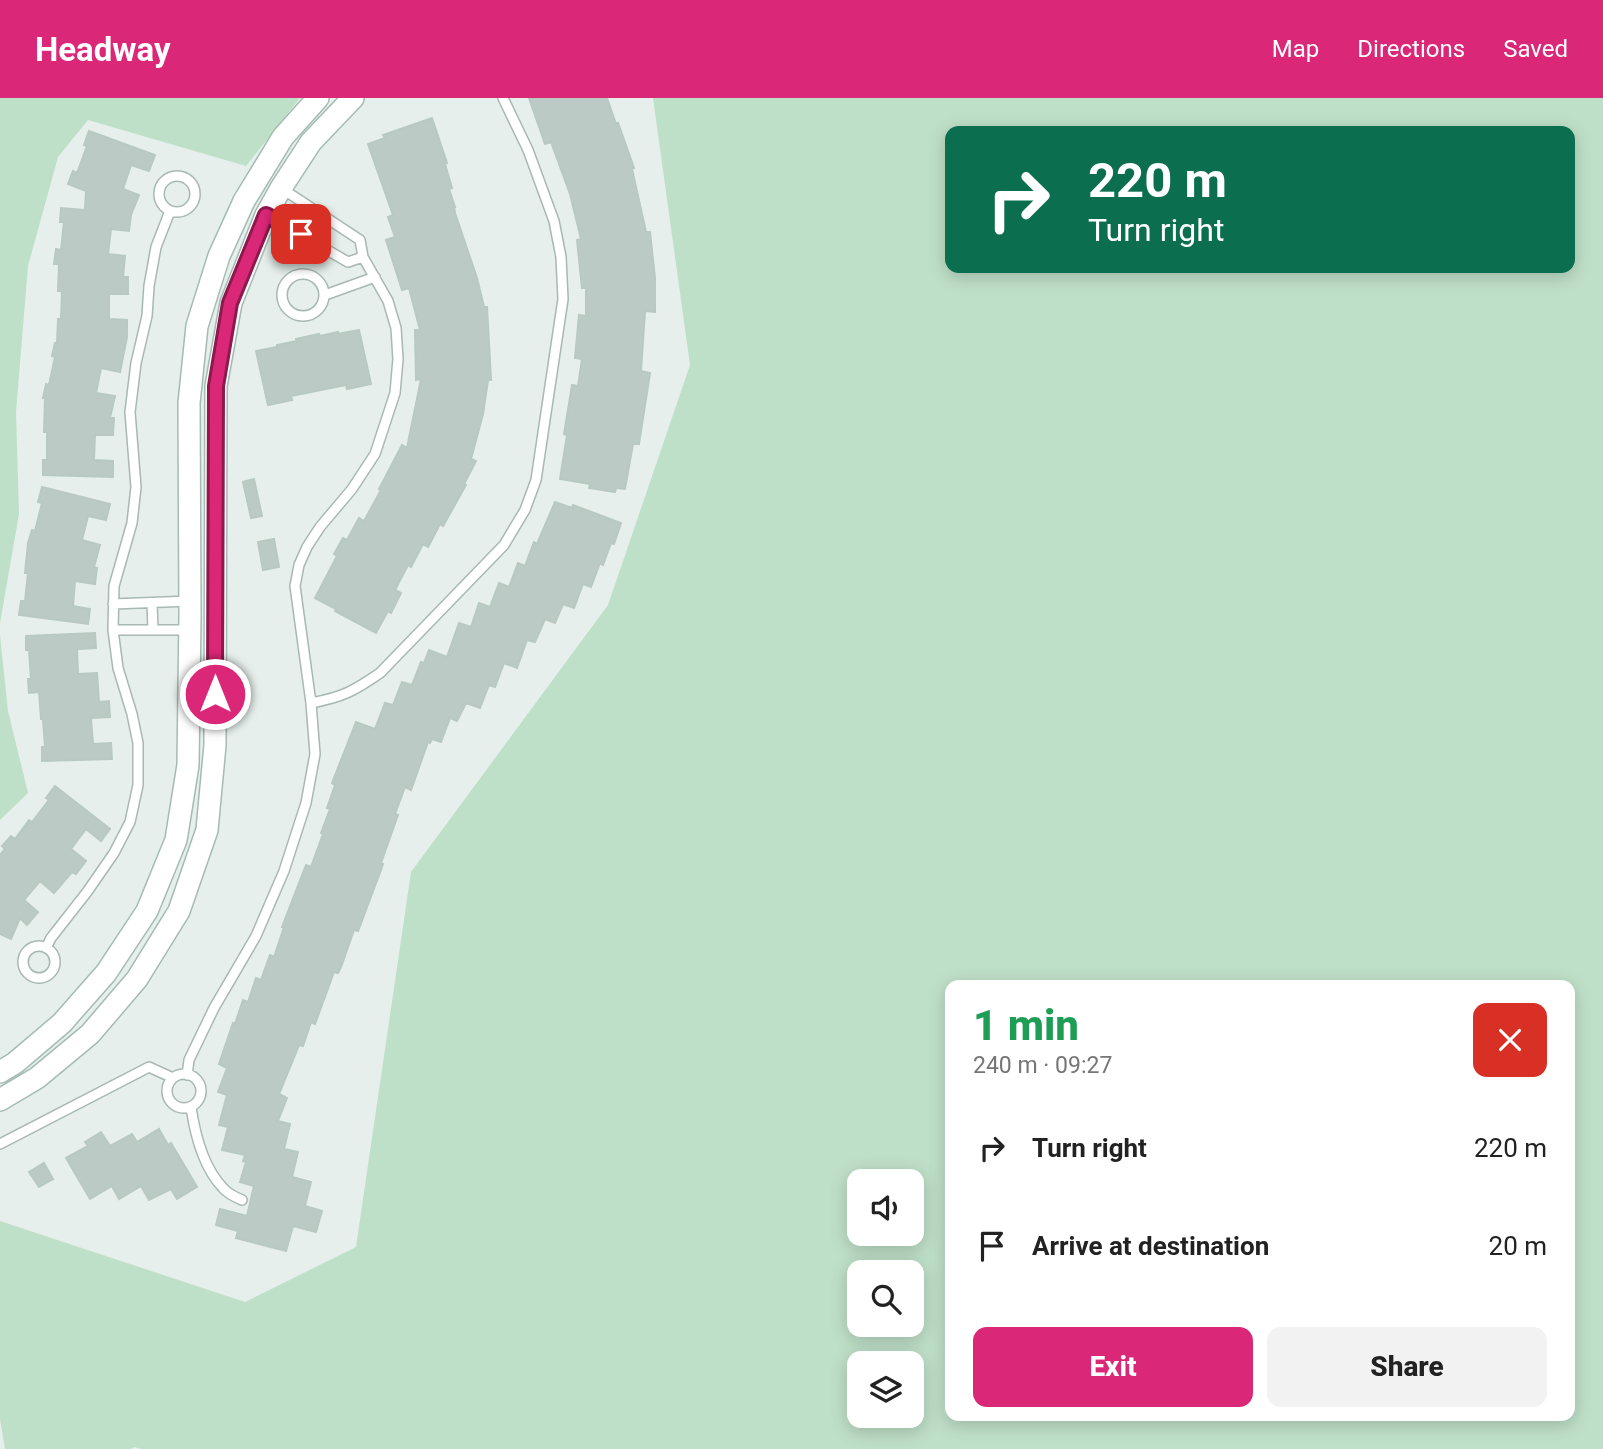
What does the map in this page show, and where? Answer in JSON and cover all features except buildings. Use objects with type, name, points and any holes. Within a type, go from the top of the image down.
[{"type":"street","points":[[0,1072],[15,1063],[62,1023],[106,973],[147,911],[176,840],[188,765],[189,403],[197,326],[219,256],[244,201],[283,137],[318,98]]},
{"type":"street","points":[[0,1100],[37,1078],[90,1034],[137,979],[179,911],[207,830],[215,745],[216,386],[230,303],[266,215],[281,188],[311,142],[353,98]]},
{"type":"street","points":[[259,175],[281,188]]},
{"type":"street","points":[[244,201],[266,215]]},
{"type":"street","points":[[190,616],[215,617]]},
{"type":"lane","points":[[311,703],[335,698],[357,689],[380,673],[505,545],[525,510],[536,480],[563,299],[561,257],[554,221],[528,150],[503,98]]},
{"type":"lane","points":[[178,175],[188,179],[194,188],[195,198],[190,207],[180,212],[170,211],[161,205],[158,195],[160,185],[168,177],[178,175]]},
{"type":"lane","points":[[187,1075],[189,1060],[214,1008],[256,936],[284,871],[306,803],[315,754],[295,586],[299,565],[320,527],[352,489],[374,454],[396,393],[396,328],[388,301],[363,257],[360,240],[281,188]]},
{"type":"lane","points":[[47,948],[51,938],[114,853],[130,822],[138,785],[138,743],[118,668],[113,630],[114,586],[132,523],[136,487],[130,412],[135,363],[147,316],[156,247],[170,211]]},
{"type":"lane","points":[[266,215],[348,262],[363,257]]},
{"type":"lane","points":[[305,274],[315,277],[322,285],[325,295],[316,313],[306,317],[295,316],[287,310],[282,300],[282,290],[286,281],[295,275],[305,274]]},
{"type":"lane","points":[[325,295],[375,276]]},
{"type":"lane","points":[[113,604],[152,603],[190,616]]},
{"type":"lane","points":[[152,603],[153,630]]},
{"type":"lane","points":[[113,630],[153,630],[190,616]]},
{"type":"lane","points":[[0,1144],[149,1067],[173,1078]]},
{"type":"lane","points":[[187,1075],[199,1082],[202,1092],[199,1101],[191,1107],[182,1108],[173,1104],[168,1096],[168,1086],[173,1078],[187,1075]]},
{"type":"lane","points":[[191,1107],[194,1129],[215,1178],[224,1189],[242,1200]]},
{"type":"green space","points":[[0,98],[300,98],[246,166],[88,120],[58,157],[28,266],[16,412],[19,514],[0,623]]},
{"type":"green space","points":[[653,98],[1603,98],[1603,1449],[5,1449],[0,1419],[0,1221],[245,1302],[356,1247],[411,872],[608,605],[690,365]]},
{"type":"green space","points":[[0,635],[8,711],[28,793],[0,820]]},
{"type":"route","points":[[215,694],[216,386],[230,303],[266,215],[301,234]]}]
